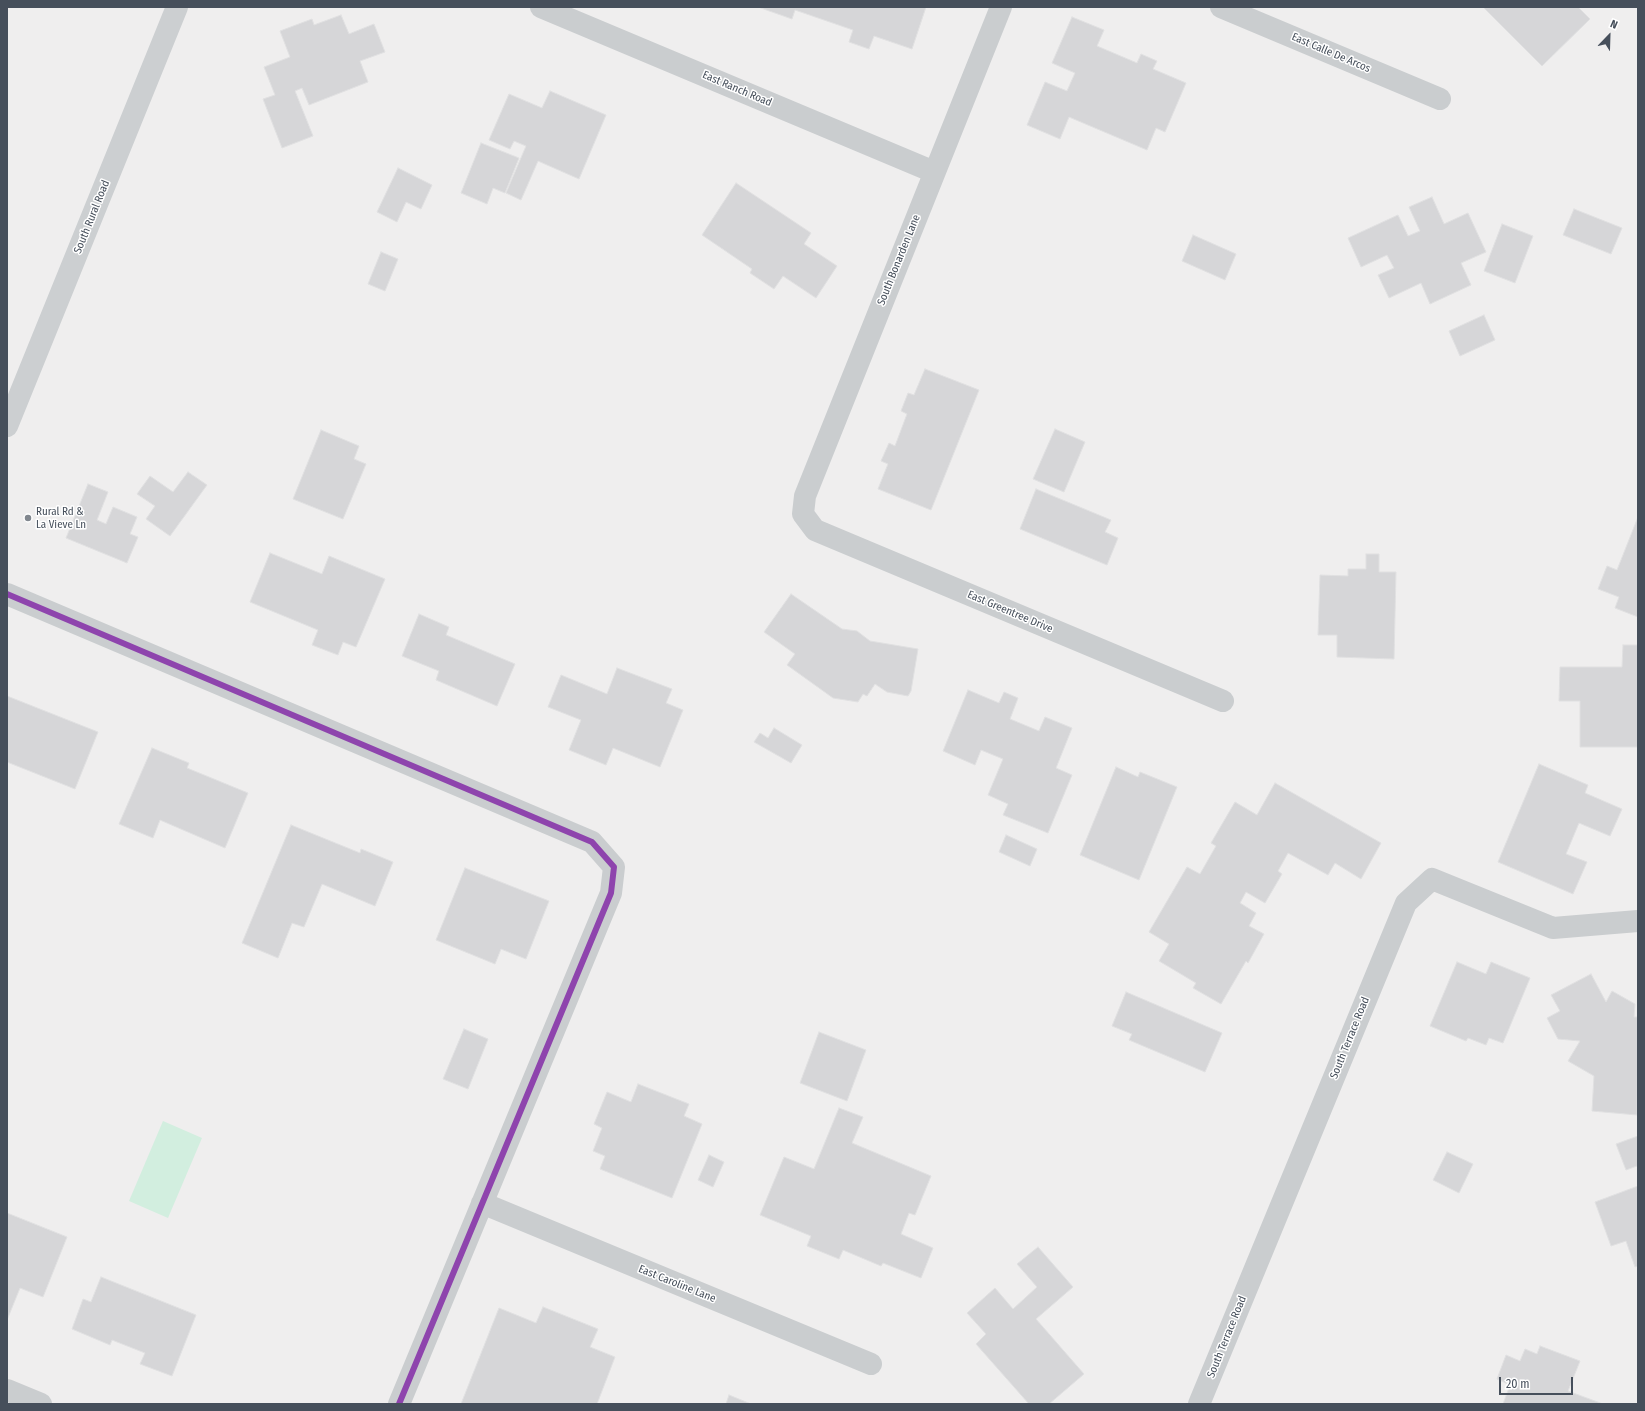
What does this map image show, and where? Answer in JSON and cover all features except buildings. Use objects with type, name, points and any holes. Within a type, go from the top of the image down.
[{"type":"main road","name":"South Rural Road","points":[[7,426],[177,7]]},
{"type":"street","name":"East Ranch Road","points":[[541,7],[934,172]]},
{"type":"street","name":"South Bonarden Lane","points":[[803,514],[805,496],[1001,7]]},
{"type":"street","name":"East Calle De Arcos","points":[[1221,7],[1440,99]]},
{"type":"street","name":"East Greentree Drive","points":[[803,514],[815,530],[1223,701]]},
{"type":"street","points":[[7,594],[592,842],[614,867],[611,893],[399,1404]]},
{"type":"street","name":"South Terrace Road","points":[[1199,1404],[1406,903],[1432,879],[1553,928],[1638,921]]},
{"type":"street","name":"East Caroline Lane","points":[[482,1203],[871,1364]]},
{"type":"street","points":[[7,1390],[41,1404]]},
{"type":"green space","points":[[163,1121],[202,1138],[168,1218],[129,1201]]},
{"type":"transit line","points":[[7,594],[592,842],[614,867],[611,893],[399,1404]]},
{"type":"place","name":"Rural Rd & La Vieve Ln","points":[[28,518]]}]
